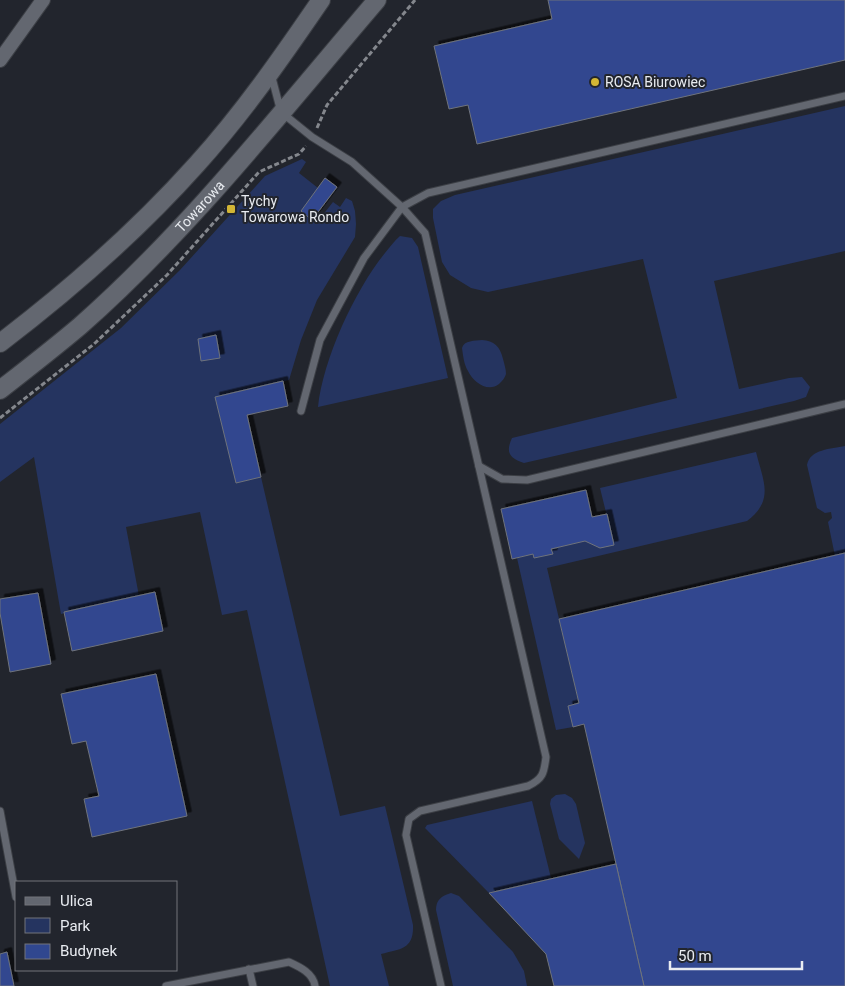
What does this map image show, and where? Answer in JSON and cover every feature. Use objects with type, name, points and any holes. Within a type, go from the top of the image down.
[{"type":"street","points":[[0,60],[43,0]]},
{"type":"street","points":[[0,343],[57,298],[143,220],[197,163],[270,74],[321,0]]},
{"type":"street","name":"Towarowa","points":[[0,390],[80,326],[164,245],[213,191],[377,0]]},
{"type":"lane","points":[[270,74],[281,112],[312,137],[352,162],[402,207],[425,233],[546,757],[544,770],[539,781],[420,811],[409,820],[406,835],[441,986]]},
{"type":"lane","points":[[301,411],[320,340],[364,258],[402,207],[428,193],[845,96]]},
{"type":"lane","points":[[479,466],[502,479],[527,480],[845,404]]},
{"type":"lane","points":[[0,811],[15,892]]},
{"type":"lane","points":[[166,986],[289,962],[303,969],[316,986]]},
{"type":"lane","points":[[250,970],[253,986]]},
{"type":"path","points":[[312,137],[327,105],[415,0]]},
{"type":"green space","points":[[845,106],[845,251],[714,281],[739,389],[802,377],[810,387],[806,397],[524,463],[512,457],[509,448],[512,438],[677,398],[643,259],[488,292],[471,288],[450,275],[442,262],[433,218],[433,209],[441,201],[455,195]]},
{"type":"green space","points":[[302,159],[306,162],[299,173],[318,188],[301,211],[312,220],[314,217],[318,221],[333,202],[340,207],[346,198],[352,201],[355,211],[355,237],[317,300],[301,340],[289,380],[216,397],[236,483],[261,477],[340,816],[385,806],[413,925],[411,939],[405,947],[381,954],[389,986],[330,986],[247,610],[222,615],[200,512],[126,527],[139,596],[61,614],[34,457],[0,482],[0,424],[121,328],[180,270],[265,176]]},
{"type":"green space","points":[[400,236],[412,238],[418,247],[448,378],[318,407],[326,368],[333,347],[352,305],[374,268]]},
{"type":"green space","points":[[482,340],[496,345],[503,359],[506,374],[501,382],[495,386],[486,387],[473,379],[465,363],[463,345],[470,341]]},
{"type":"green space","points":[[845,446],[845,553],[835,556],[828,522],[832,518],[831,512],[825,513],[817,508],[807,465],[812,456],[817,453]]},
{"type":"green space","points":[[756,452],[764,481],[764,498],[756,513],[747,521],[547,568],[579,703],[568,706],[573,727],[556,730],[517,558],[533,554],[534,558],[552,554],[551,549],[585,541],[614,545],[600,488]]},
{"type":"green space","points":[[565,794],[572,798],[576,804],[585,843],[579,859],[559,839],[550,804],[551,799],[556,795]]},
{"type":"green space","points":[[532,801],[551,878],[489,893],[425,828],[427,825]]},
{"type":"green space","points":[[451,893],[459,896],[513,952],[524,971],[527,986],[453,986],[436,910],[440,899]]},
{"type":"building","name":"ROSA Biurowiec","points":[[548,0],[845,0],[845,60],[477,144],[468,105],[449,109],[434,46],[552,19]]},
{"type":"building","points":[[325,178],[337,187],[312,220],[301,211]]},
{"type":"building","points":[[216,335],[220,358],[201,361],[198,339]]},
{"type":"building","points":[[283,381],[288,406],[247,415],[261,477],[236,483],[215,397]]},
{"type":"building","points":[[586,490],[592,517],[607,514],[614,545],[600,548],[585,541],[551,549],[553,554],[534,558],[533,554],[512,559],[501,509]]},
{"type":"building","points":[[845,553],[845,986],[644,986],[584,724],[573,727],[568,706],[579,703],[559,619]]},
{"type":"building","points":[[155,592],[163,631],[72,651],[64,612]]},
{"type":"building","points":[[38,593],[51,664],[10,672],[0,613],[0,599]]},
{"type":"building","points":[[156,674],[187,816],[92,837],[84,799],[99,796],[86,741],[72,744],[61,694]]},
{"type":"building","points":[[616,864],[644,986],[554,986],[546,954],[489,893]]},
{"type":"building","points":[[7,952],[14,986],[0,986],[0,954]]},
{"type":"place","name":"ROSA Biurowiec","points":[[595,82]]},
{"type":"place","name":"Tychy Towarowa Rondo","points":[[231,209]]}]
